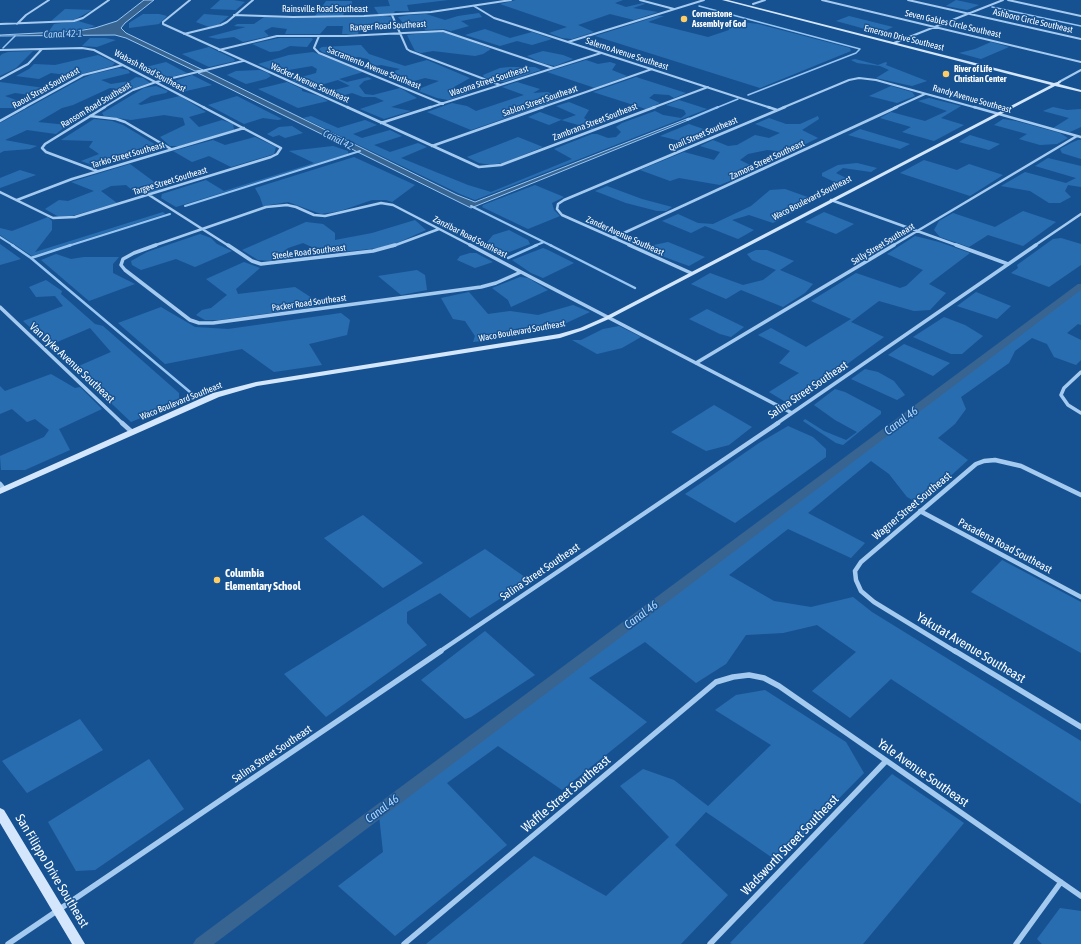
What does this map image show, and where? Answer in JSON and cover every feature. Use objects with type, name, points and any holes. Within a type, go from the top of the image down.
[{"type":"street","points":[[17,24],[26,14],[49,0]]},
{"type":"street","points":[[0,24],[74,21],[83,18],[109,0]]},
{"type":"street","name":"Wacker Avenue Southeast","points":[[190,0],[163,22],[165,26],[472,164],[486,167]]},
{"type":"street","points":[[184,34],[221,25],[227,22],[253,0]]},
{"type":"street","name":"Rainsville Road Southeast","points":[[234,15],[326,17],[392,15],[474,6],[511,0]]},
{"type":"street","points":[[640,0],[674,9]]},
{"type":"street","points":[[567,42],[704,0]]},
{"type":"street","name":"Emerson Drive Southeast","points":[[724,0],[1056,83],[1081,87]]},
{"type":"street","name":"Emerson Drive Southeast","points":[[736,0],[900,41],[1081,91]]},
{"type":"street","points":[[752,4],[765,0]]},
{"type":"street","name":"Seven Gables Circle Southeast","points":[[823,0],[1081,62]]},
{"type":"street","name":"Ashboro Circle Southeast","points":[[910,0],[1081,39]]},
{"type":"street","points":[[894,43],[1003,0]]},
{"type":"street","points":[[1008,0],[1081,16]]},
{"type":"street","name":"Salerno Avenue Southeast","points":[[474,6],[494,18],[778,110]]},
{"type":"street","points":[[392,15],[407,49],[410,51],[500,85]]},
{"type":"street","name":"Ranger Road Southeast","points":[[219,50],[277,36],[319,36],[433,31],[451,33],[553,68]]},
{"type":"street","name":"Sacramento Avenue Southeast","points":[[319,36],[314,48],[319,53],[443,104]]},
{"type":"street","name":"Wabash Road Southeast","points":[[0,50],[89,48],[245,128],[277,145],[281,148],[281,150]]},
{"type":"street","points":[[0,79],[28,64],[42,49]]},
{"type":"street","name":"Wacona Street Southeast","points":[[382,123],[602,53]]},
{"type":"street","name":"Ransom Road Southeast","points":[[97,171],[46,152],[42,148],[45,144],[133,90],[156,82],[243,61]]},
{"type":"street","name":"Raoul Street Southeast","points":[[0,121],[83,75],[124,65]]},
{"type":"street","name":"Sablon Street Southeast","points":[[432,146],[652,69]]},
{"type":"street","name":"Waco Boulevard Southeast","points":[[1,488],[216,395],[256,384],[560,336],[582,329],[607,318],[690,273],[1081,70]]},
{"type":"street","name":"Randy Avenue Southeast","points":[[859,78],[876,80],[1079,136]]},
{"type":"street","name":"Quail Street Southeast","points":[[556,209],[558,204],[564,200],[849,80],[859,78]]},
{"type":"street","name":"Zambrana Street Southeast","points":[[486,167],[501,165],[708,87]]},
{"type":"street","name":"Zamora Street Southeast","points":[[613,238],[926,94]]},
{"type":"street","points":[[90,116],[116,119],[125,122],[171,149]]},
{"type":"street","name":"Tarkio Street Southeast","points":[[17,200],[97,171],[245,128]]},
{"type":"street","name":"Sally Street Southeast","points":[[696,363],[1079,136]]},
{"type":"street","name":"Targee Street Southeast","points":[[17,200],[53,218],[75,218],[271,157],[281,150]]},
{"type":"street","points":[[0,192],[17,200]]},
{"type":"street","name":"Steele Road Southeast","points":[[149,195],[252,261],[261,264],[272,264],[391,248],[439,229]]},
{"type":"street","points":[[830,200],[1008,264]]},
{"type":"street","name":"Zanzibar Road Southeast","points":[[123,259],[134,253],[278,205],[292,206],[314,216],[336,214],[363,205],[381,203],[393,205],[607,318],[792,413]]},
{"type":"street","name":"Zander Avenue Southeast","points":[[556,209],[562,215],[690,273]]},
{"type":"street","name":"Salina Street Southeast","points":[[8,944],[59,911],[792,413],[1081,214]]},
{"type":"street","name":"Packer Road Southeast","points":[[123,259],[121,265],[125,270],[190,320],[199,323],[213,323],[481,287],[496,283],[521,272]]},
{"type":"street","name":"Van Dyke Avenue Southeast","points":[[0,307],[132,432]]},
{"type":"street","points":[[1081,372],[1064,388],[1061,395],[1063,400],[1068,405],[1081,413]]},
{"type":"street","name":"Wagner Street Southeast","points":[[856,580],[855,571],[861,562],[976,464],[984,461],[995,460],[1021,466],[1081,495]]},
{"type":"street","name":"Pasadena Road Southeast","points":[[920,511],[1081,597]]},
{"type":"street","name":"Yakutat Avenue Southeast","points":[[856,580],[861,591],[874,602],[1081,727]]},
{"type":"street","name":"Yale Avenue Southeast","points":[[749,675],[764,678],[779,686],[1081,896]]},
{"type":"street","name":"Waffle Street Southeast","points":[[404,944],[716,682],[733,677],[749,675]]},
{"type":"street","name":"Wadsworth Street Southeast","points":[[710,944],[886,760]]},
{"type":"street","name":"San Filippo Drive Southeast","points":[[0,813],[79,944]]},
{"type":"street","points":[[1016,944],[1061,882]]},
{"type":"shaded area","points":[[220,0],[245,2],[236,10],[210,9]]},
{"type":"shaded area","points":[[388,0],[448,0],[407,5],[409,11],[395,11],[394,13],[379,15],[374,7],[390,6]]},
{"type":"shaded area","points":[[516,0],[623,0],[615,3],[626,7],[643,3],[645,4],[633,8],[658,12],[634,20],[610,14],[578,25],[594,32],[572,39],[562,38],[549,33],[567,27],[500,4]]},
{"type":"shaded area","points":[[956,0],[979,5],[967,10],[946,6]]},
{"type":"shaded area","points":[[326,1],[352,1],[352,8],[345,9],[343,16],[315,16]]},
{"type":"shaded area","points":[[65,9],[92,10],[74,20],[50,22]]},
{"type":"shaded area","points":[[479,13],[482,17],[461,21],[469,26],[451,31],[444,29],[425,30],[424,25],[405,25],[398,17],[426,14],[445,20],[458,16]]},
{"type":"shaded area","points":[[143,14],[159,14],[167,16],[159,24],[129,28],[129,23]]},
{"type":"shaded area","points":[[204,14],[229,16],[218,25],[209,27],[196,22]]},
{"type":"shaded area","points":[[658,16],[664,16],[648,22],[708,37],[729,30],[728,25],[742,22],[758,24],[850,48],[851,51],[760,88],[595,36]]},
{"type":"shaded area","points":[[849,16],[893,27],[880,33],[836,21]]},
{"type":"shaded area","points":[[264,17],[333,18],[391,17],[392,24],[360,27],[358,34],[342,34],[343,26],[327,26],[320,34],[285,34],[287,29],[272,27],[264,31],[269,36],[243,42],[234,37],[218,39],[208,37],[246,27],[234,26],[237,24],[254,24]]},
{"type":"shaded area","points":[[78,21],[95,26],[78,31],[47,34],[54,24]]},
{"type":"shaded area","points":[[485,29],[510,38],[532,32],[552,39],[532,45],[517,41],[500,46],[465,35]]},
{"type":"shaded area","points":[[433,32],[449,33],[491,49],[483,54],[475,56],[433,51],[421,53],[415,51],[407,35]]},
{"type":"shaded area","points":[[90,38],[116,40],[97,47],[82,46]]},
{"type":"shaded area","points":[[279,38],[313,39],[307,47],[290,46],[279,51],[270,52],[252,44]]},
{"type":"shaded area","points":[[991,42],[1009,47],[981,59],[959,53],[975,49]]},
{"type":"shaded area","points":[[361,45],[369,54],[405,66],[427,60],[470,78],[454,87],[468,93],[448,100],[437,98],[416,90],[439,81],[425,78],[407,83],[383,75],[400,69],[381,65],[366,68],[358,65],[370,62],[368,59],[358,57],[346,60],[322,52],[319,49],[322,47]]},
{"type":"shaded area","points":[[209,47],[234,59],[235,61],[209,67],[182,54]]},
{"type":"shaded area","points":[[33,51],[16,68],[0,76],[0,56],[2,54],[8,52]]},
{"type":"shaded area","points":[[543,51],[563,55],[573,59],[555,66],[542,63],[527,56]]},
{"type":"shaded area","points":[[313,52],[363,72],[339,79],[347,82],[368,77],[372,79],[364,81],[359,86],[365,94],[373,95],[400,88],[417,98],[391,107],[411,111],[384,119],[360,109],[384,101],[375,97],[363,97],[352,93],[334,98],[327,96],[331,91],[350,86],[338,80],[310,88],[291,80],[316,73],[317,69],[312,66],[277,72],[258,64],[289,55]]},
{"type":"shaded area","points":[[98,55],[115,63],[112,66],[74,76],[51,73],[39,79],[16,76],[29,69],[34,64],[55,65]]},
{"type":"shaded area","points":[[855,59],[878,65],[886,62],[886,65],[927,81],[912,86],[876,78],[889,70],[880,66],[857,63],[851,60]]},
{"type":"shaded area","points":[[586,60],[598,64],[610,62],[616,64],[612,70],[627,76],[595,88],[547,72]]},
{"type":"shaded area","points":[[166,62],[187,73],[163,79],[138,69]]},
{"type":"shaded area","points":[[535,67],[541,70],[504,82],[498,82],[484,77],[483,75],[500,68]]},
{"type":"shaded area","points":[[119,68],[128,70],[130,73],[101,80],[111,84],[130,81],[136,77],[143,78],[150,83],[128,90],[110,88],[73,105],[62,108],[38,122],[67,125],[56,134],[27,130],[5,140],[37,146],[30,149],[4,151],[0,153],[0,123],[81,79],[93,74]]},
{"type":"shaded area","points":[[260,70],[271,76],[266,79],[246,84],[227,75],[236,71]]},
{"type":"shaded area","points":[[192,75],[212,85],[182,92],[168,84],[172,82]]},
{"type":"shaded area","points":[[636,77],[686,93],[674,98],[669,95],[654,94],[649,98],[660,103],[646,109],[593,92]]},
{"type":"shaded area","points":[[0,82],[52,89],[38,96],[15,93],[5,96],[24,103],[16,108],[0,108]]},
{"type":"shaded area","points":[[287,82],[302,89],[302,91],[319,96],[328,101],[298,108],[258,89]]},
{"type":"shaded area","points":[[517,82],[540,89],[533,93],[548,92],[561,99],[471,130],[427,112],[452,103],[467,106],[476,111],[524,95],[502,87]]},
{"type":"shaded area","points":[[156,86],[168,91],[166,93],[151,96],[138,104],[141,105],[180,96],[206,112],[189,117],[199,127],[222,120],[233,124],[234,130],[179,146],[170,146],[160,137],[185,125],[183,118],[164,115],[131,120],[104,116],[102,113],[144,88]]},
{"type":"shaded area","points":[[891,86],[912,92],[915,96],[897,103],[869,96]]},
{"type":"shaded area","points":[[237,96],[282,119],[278,120],[263,118],[244,124],[208,105]]},
{"type":"shaded area","points":[[929,98],[961,106],[941,118],[964,125],[934,141],[902,132],[911,127],[880,118],[891,112],[925,121],[947,111],[918,101]]},
{"type":"shaded area","points":[[679,100],[707,109],[475,200],[303,118],[311,116],[338,128],[365,120],[377,125],[353,134],[362,138],[390,130],[402,136],[374,145],[390,152],[418,143],[427,147],[401,158],[468,185],[491,192],[572,159],[554,149],[592,134],[597,134],[608,138],[616,137],[621,132],[616,127],[622,123],[655,111],[663,115],[681,118],[686,114],[684,110],[666,105]]},
{"type":"shaded area","points":[[569,102],[589,110],[584,118],[595,126],[592,129],[561,120],[549,125],[528,117],[540,112],[562,120],[576,115],[556,106]]},
{"type":"shaded area","points":[[1053,107],[1067,110],[1081,109],[1081,127],[1070,132],[1053,128],[1069,118],[1043,111]]},
{"type":"shaded area","points":[[818,116],[819,119],[802,130],[818,138],[789,152],[767,150],[748,154],[740,160],[758,169],[720,185],[679,178],[670,181],[640,170],[684,152],[714,160],[720,152],[700,146],[713,140],[728,146],[737,145],[755,135],[769,138],[780,133],[755,124],[769,118],[786,124],[800,124]]},
{"type":"shaded area","points":[[94,119],[112,121],[123,125],[161,148],[155,152],[98,167],[81,161],[99,154],[89,147],[93,141],[61,140]]},
{"type":"shaded area","points":[[1003,119],[1060,133],[1068,138],[1057,144],[1040,145],[1019,139],[1027,134],[994,125]]},
{"type":"shaded area","points":[[689,124],[715,133],[689,143],[660,136]]},
{"type":"shaded area","points":[[292,126],[303,133],[285,138],[279,135],[273,137],[267,134],[279,127]]},
{"type":"shaded area","points":[[860,129],[910,144],[900,149],[848,135]]},
{"type":"shaded area","points":[[970,135],[1000,144],[989,150],[959,142]]},
{"type":"shaded area","points":[[255,137],[276,147],[274,154],[231,167],[209,156],[192,162],[173,151],[213,140],[225,145]]},
{"type":"shaded area","points":[[518,137],[543,147],[503,163],[490,165],[479,163],[467,157]]},
{"type":"shaded area","points":[[1081,140],[1081,159],[1062,153],[1060,149]]},
{"type":"shaded area","points":[[333,146],[348,151],[348,154],[176,207],[161,198],[162,194],[206,180],[224,191],[314,163],[289,151]]},
{"type":"shaded area","points":[[354,157],[415,185],[392,202],[386,200],[372,200],[340,211],[321,214],[288,202],[263,206],[255,188]]},
{"type":"shaded area","points":[[1048,158],[1081,166],[1081,187],[1068,185],[1065,191],[1071,197],[1060,203],[1049,203],[1030,191],[1001,186],[1025,172],[1066,183],[1076,178],[1035,166]]},
{"type":"shaded area","points":[[924,160],[957,170],[969,164],[1003,175],[970,196],[900,173]]},
{"type":"shaded area","points":[[857,163],[877,168],[871,172],[843,168],[836,173],[850,180],[841,185],[822,176],[822,173],[838,165]]},
{"type":"shaded area","points":[[130,164],[157,184],[161,189],[150,193],[137,194],[126,185],[111,186],[101,191],[117,203],[72,216],[59,217],[45,209],[59,200],[68,201],[94,191],[71,182]]},
{"type":"shaded area","points":[[20,170],[36,175],[0,188],[0,178]]},
{"type":"shaded area","points":[[535,185],[564,197],[552,203],[554,210],[560,216],[528,229],[482,207],[483,205]]},
{"type":"shaded area","points":[[607,186],[642,199],[672,207],[666,211],[657,211],[626,203],[595,191]]},
{"type":"shaded area","points":[[785,189],[816,200],[773,223],[749,215],[732,220],[754,230],[738,239],[705,226],[691,233],[662,221],[678,214],[698,223],[713,224],[751,206],[770,190]]},
{"type":"shaded area","points":[[1023,211],[1056,222],[1023,246],[988,235],[969,247],[940,237],[934,230],[939,221],[953,213],[995,227]]},
{"type":"shaded area","points":[[163,212],[165,214],[32,256],[0,235],[0,228],[12,231],[48,217],[52,221],[52,230],[35,252]]},
{"type":"shaded area","points":[[824,212],[854,224],[836,234],[805,222]]},
{"type":"shaded area","points":[[415,220],[426,230],[395,244],[378,248],[315,255],[314,248],[303,243],[288,248],[271,261],[258,260],[242,250],[306,222],[323,224],[335,233],[335,240],[372,233]]},
{"type":"shaded area","points":[[509,230],[528,240],[530,244],[499,256],[483,247],[493,235]]},
{"type":"shaded area","points":[[200,234],[211,238],[217,244],[232,251],[195,267],[176,259],[141,270],[132,265],[131,261],[147,252]]},
{"type":"shaded area","points":[[915,236],[939,242],[970,253],[929,284],[946,293],[930,310],[914,311],[879,301],[851,322],[884,337],[797,401],[784,401],[769,392],[799,373],[779,363],[790,351],[758,335],[771,328],[806,347],[851,319],[811,301],[856,273],[900,288],[906,286],[923,270],[887,254]]},
{"type":"shaded area","points":[[1061,238],[1081,244],[1081,265],[1049,287],[1011,273],[1018,268],[1017,265],[1053,239]]},
{"type":"shaded area","points":[[668,242],[705,257],[689,266],[640,248]]},
{"type":"shaded area","points":[[0,244],[21,259],[0,265]]},
{"type":"shaded area","points":[[543,248],[574,263],[543,278],[531,273],[512,260]]},
{"type":"shaded area","points":[[756,250],[767,250],[794,261],[780,270],[813,284],[805,293],[783,307],[741,290],[726,299],[691,284],[710,273],[743,285],[763,280],[776,270],[752,260],[747,254]]},
{"type":"shaded area","points":[[476,253],[493,262],[475,268],[457,260],[460,256]]},
{"type":"shaded area","points":[[56,254],[71,259],[84,257],[119,257],[113,264],[113,273],[135,284],[89,301],[41,260]]},
{"type":"shaded area","points":[[244,262],[260,268],[236,289],[238,294],[295,287],[312,298],[314,307],[220,320],[205,320],[196,315],[202,310],[211,308],[227,295],[206,279]]},
{"type":"shaded area","points":[[417,270],[425,275],[427,290],[401,295],[378,276]]},
{"type":"shaded area","points":[[520,277],[528,278],[548,290],[511,307],[508,300],[492,288]]},
{"type":"shaded area","points":[[46,280],[62,291],[61,294],[95,324],[103,326],[179,393],[179,402],[131,422],[74,368],[111,352],[90,328],[50,345],[23,321],[63,306],[55,296],[36,297],[29,287]]},
{"type":"shaded area","points":[[1081,289],[1081,325],[1078,324],[1067,333],[1081,340],[1081,360],[1076,365],[1054,357],[1047,344],[1032,338],[1015,351],[1009,363],[961,397],[966,409],[955,424],[938,438],[968,460],[920,504],[907,497],[889,474],[871,461],[808,513],[865,543],[851,558],[788,529],[729,575],[774,601],[811,607],[853,597],[872,612],[1081,741],[1081,804],[891,679],[850,718],[812,691],[856,652],[817,625],[783,633],[746,635],[726,664],[696,683],[645,642],[589,678],[647,722],[562,790],[498,746],[447,783],[507,845],[395,936],[338,886],[383,852],[379,815]]},
{"type":"shaded area","points":[[469,292],[488,314],[510,311],[538,315],[573,305],[590,312],[562,325],[473,342],[475,336],[465,321],[453,319],[441,298]]},
{"type":"shaded area","points":[[976,292],[1011,306],[997,319],[957,306]]},
{"type":"shaded area","points":[[161,307],[195,327],[228,329],[341,313],[350,320],[347,335],[309,344],[322,365],[274,372],[242,349],[165,364],[118,323]]},
{"type":"shaded area","points":[[707,309],[744,327],[731,337],[720,334],[689,319]]},
{"type":"shaded area","points":[[944,317],[965,325],[983,336],[962,354],[951,354],[913,337]]},
{"type":"shaded area","points":[[619,326],[641,337],[622,348],[597,354],[572,340],[581,340],[603,329]]},
{"type":"shaded area","points":[[904,344],[950,363],[933,376],[888,355]]},
{"type":"shaded area","points":[[865,369],[878,372],[894,381],[905,395],[897,400],[851,379]]},
{"type":"shaded area","points":[[51,374],[75,388],[80,387],[102,409],[59,429],[70,450],[25,470],[1,470],[0,456],[44,437],[49,430],[35,419],[27,422],[12,409],[0,414],[0,386],[5,391]]},
{"type":"shaded area","points":[[835,389],[845,392],[881,411],[881,414],[843,445],[836,443],[803,421],[805,419],[824,431],[846,440],[857,432],[835,420],[814,405]]},
{"type":"shaded area","points":[[714,405],[752,427],[729,445],[706,451],[671,432]]},
{"type":"shaded area","points":[[788,426],[813,437],[826,449],[826,457],[735,523],[685,494],[759,443]]},
{"type":"shaded area","points":[[363,515],[423,563],[383,588],[324,538]]},
{"type":"shaded area","points":[[485,549],[529,580],[470,618],[440,593],[407,612],[407,623],[427,645],[326,717],[284,674]]},
{"type":"shaded area","points":[[1002,560],[1081,602],[1081,653],[971,592]]},
{"type":"shaded area","points":[[485,631],[535,675],[471,717],[465,719],[421,680]]},
{"type":"shaded area","points":[[765,690],[846,742],[864,773],[777,861],[706,812],[675,845],[728,895],[681,944],[426,944],[534,856],[606,896],[669,837],[620,786],[643,769],[674,780],[708,806],[771,745],[715,710],[736,695]]},
{"type":"shaded area","points":[[80,719],[103,750],[27,793],[2,761]]},
{"type":"shaded area","points":[[149,759],[184,809],[95,870],[76,871],[48,822]]},
{"type":"shaded area","points":[[892,774],[964,823],[863,944],[730,943]]},
{"type":"shaded area","points":[[1060,908],[1081,911],[1081,944],[1042,944],[1037,939]]},
{"type":"water","name":"Canal 42-1","points":[[144,0],[154,0],[125,23],[121,28],[126,33],[203,70],[195,71],[126,38],[115,35],[0,36],[78,31],[95,28],[117,21]]},
{"type":"water","name":"Canal 42","points":[[206,71],[457,195],[475,202],[689,118],[691,119],[471,208],[198,73]]},
{"type":"waterway","points":[[699,6],[860,49],[856,53],[748,95]]},
{"type":"waterway","points":[[992,7],[1081,26]]},
{"type":"waterway","points":[[3,48],[15,36]]},
{"type":"waterway","points":[[716,108],[738,99]]},
{"type":"waterway","points":[[687,120],[718,107]]},
{"type":"waterway","name":"Canal 42","points":[[185,206],[360,151]]},
{"type":"waterway","points":[[471,206],[544,242]]},
{"type":"waterway","points":[[68,246],[170,214]]},
{"type":"waterway","points":[[0,237],[14,246]]},
{"type":"waterway","points":[[534,246],[544,242]]},
{"type":"waterway","points":[[544,242],[551,246]]},
{"type":"waterway","points":[[12,245],[31,258]]},
{"type":"waterway","points":[[31,258],[71,245]]},
{"type":"waterway","points":[[508,258],[537,245]]},
{"type":"waterway","points":[[551,246],[635,288]]},
{"type":"waterway","points":[[31,258],[190,392]]},
{"type":"waterway","name":"Canal 46","points":[[201,944],[1081,286]]},
{"type":"place","name":"Cornerstone Assembly of God","points":[[684,19]]},
{"type":"place","name":"River of Life Christian Center","points":[[946,74]]},
{"type":"place","name":"Columbia Elementary School","points":[[217,580]]}]
